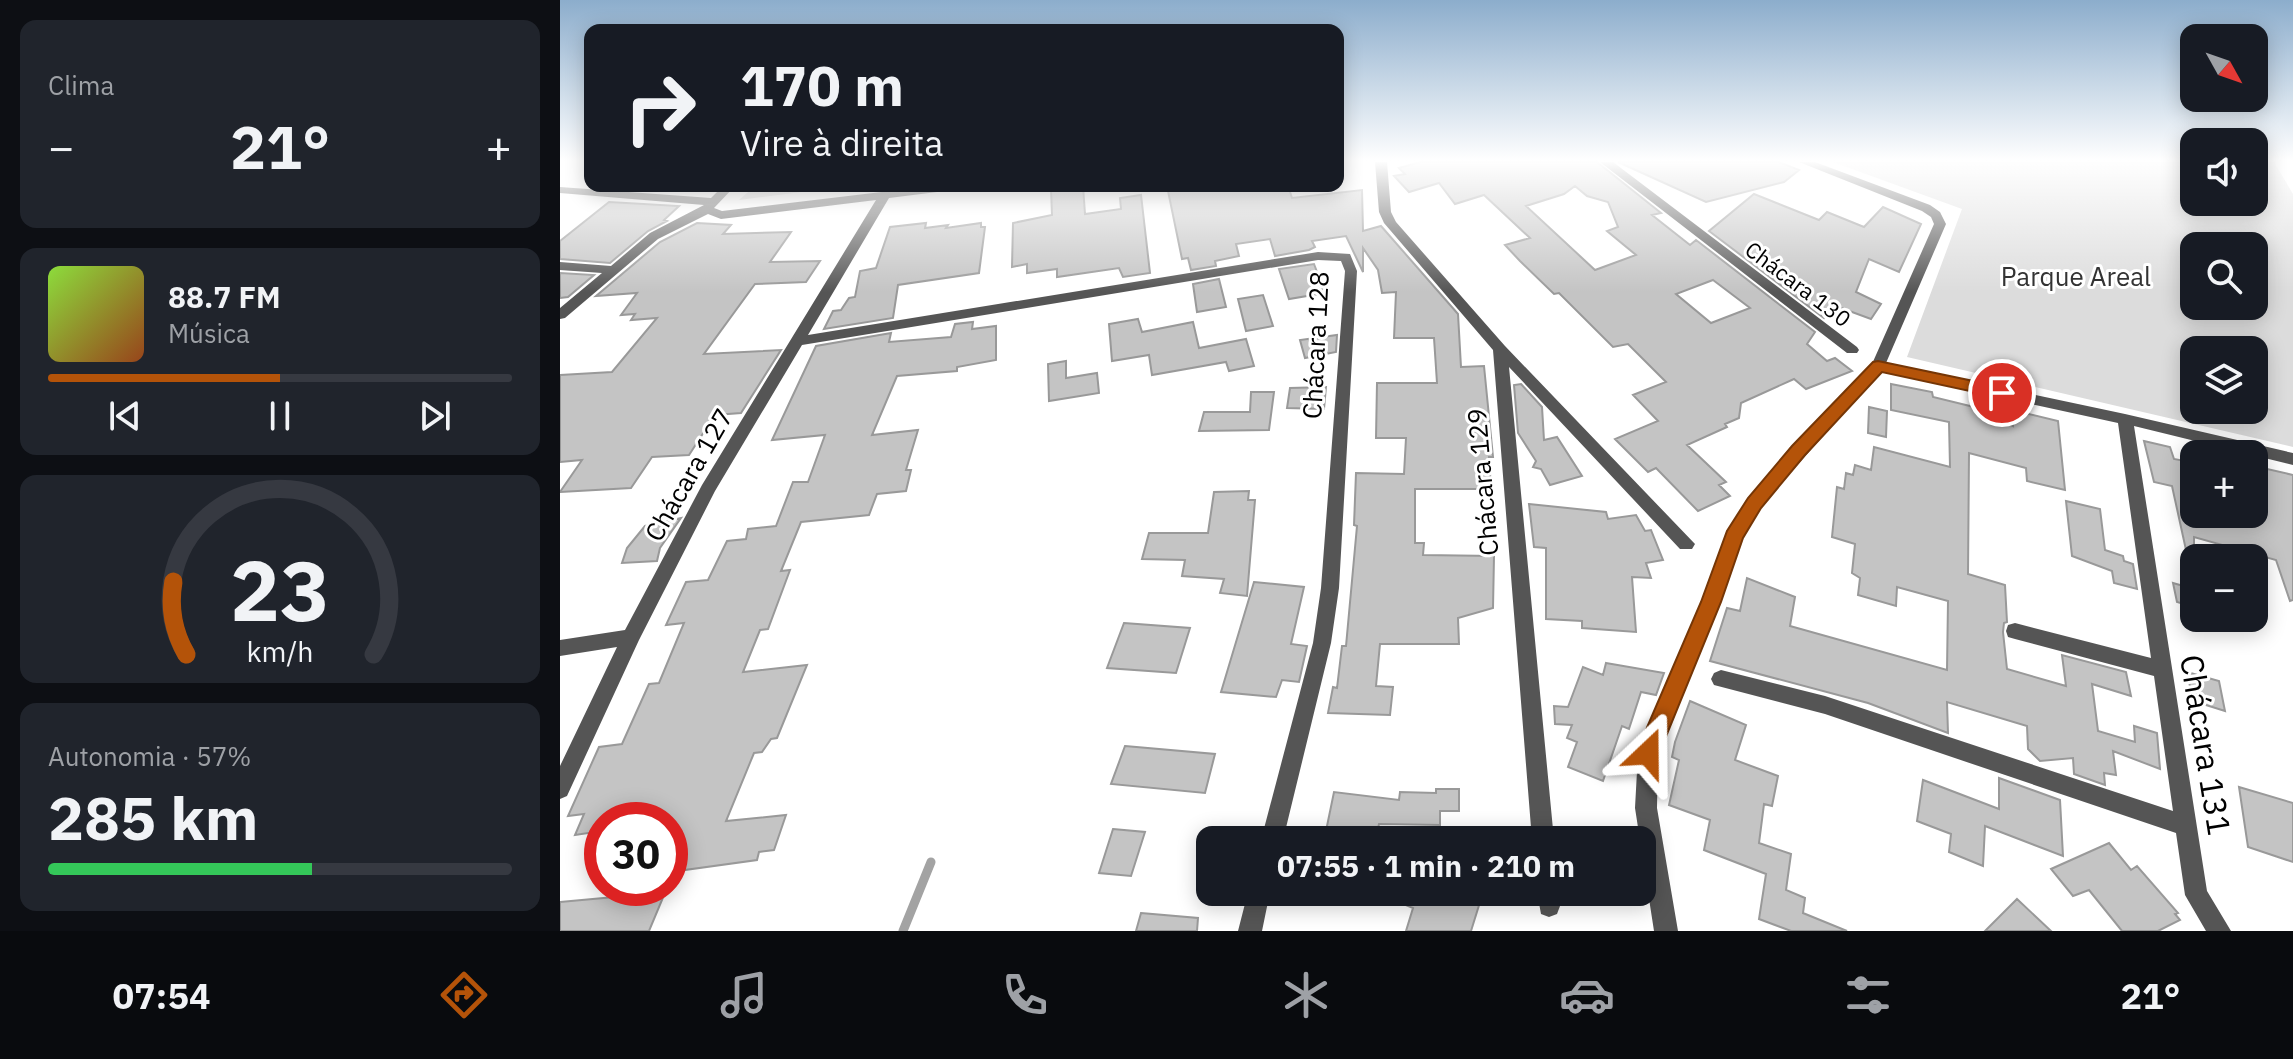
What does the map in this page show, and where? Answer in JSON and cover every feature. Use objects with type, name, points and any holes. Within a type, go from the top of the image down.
[{"type":"street","points":[[705,205],[721,215],[808,205]]},
{"type":"street","name":"Chácara 127","points":[[560,789],[631,637],[708,489],[879,205]]},
{"type":"street","points":[[1384,205],[1390,223],[1500,349],[1686,544]]},
{"type":"street","name":"Chácara 130","points":[[1663,205],[1852,350]]},
{"type":"street","points":[[1666,931],[1646,808],[1648,753],[1711,602],[1733,536],[1754,503],[1878,366],[1940,224],[1936,215],[1921,205]]},
{"type":"street","points":[[560,315],[654,236],[710,206]]},
{"type":"street","name":"Chácara 128","points":[[797,341],[1318,256],[1346,257],[1351,271],[1330,588],[1322,643],[1276,826]]},
{"type":"street","points":[[560,266],[614,270]]},
{"type":"street","name":"Chácara 129","points":[[1500,349],[1542,826]]},
{"type":"street","points":[[1878,366],[2293,459]]},
{"type":"street","name":"Chácara 131","points":[[2125,419],[2196,895],[2219,931]]},
{"type":"street","points":[[2015,631],[2163,670]]},
{"type":"street","points":[[560,648],[631,637]]},
{"type":"street","points":[[1721,679],[1825,705],[2187,826]]},
{"type":"street","points":[[1250,931],[1256,906]]},
{"type":"green space","name":"Parque Areal","points":[[1952,205],[2180,205],[2180,216],[2268,216],[2268,205],[2293,205],[2293,447],[2194,424],[2268,424],[2268,336],[2180,336],[2180,421],[1907,357],[1962,209]]},
{"type":"building","points":[[605,205],[679,206],[664,220],[667,221],[648,231],[610,263],[560,259],[560,241]]},
{"type":"building","points":[[1052,205],[1084,205],[1085,214],[1121,209],[1121,205],[1142,205],[1150,273],[1123,277],[1119,268],[1057,277],[1057,269],[1027,273],[1027,264],[1012,267],[1013,223],[1052,215]]},
{"type":"building","points":[[1171,205],[1362,205],[1363,231],[1381,226],[1458,314],[1461,367],[1484,366],[1493,457],[1489,457],[1491,489],[1415,489],[1415,543],[1424,543],[1423,555],[1494,556],[1493,608],[1458,618],[1459,644],[1380,644],[1376,686],[1393,687],[1390,715],[1328,713],[1333,687],[1337,688],[1342,646],[1346,646],[1357,526],[1354,525],[1356,473],[1404,474],[1406,438],[1376,438],[1377,383],[1437,383],[1434,338],[1394,338],[1396,292],[1382,293],[1378,270],[1363,248],[1363,272],[1346,236],[1312,241],[1315,247],[1309,250],[1275,256],[1270,239],[1236,244],[1239,256],[1215,261],[1216,266],[1191,270],[1188,258],[1182,259]]},
{"type":"building","points":[[1495,205],[1528,205],[1595,270],[1636,255],[1607,231],[1618,227],[1609,205],[1652,205],[1661,213],[1652,215],[1690,245],[1696,240],[1815,332],[1807,344],[1827,361],[1835,358],[1852,371],[1806,389],[1794,379],[1741,403],[1739,418],[1725,424],[1727,427],[1687,445],[1726,482],[1719,485],[1730,496],[1698,511],[1656,468],[1648,472],[1615,439],[1658,421],[1633,395],[1666,382],[1628,344],[1613,347],[1505,245],[1530,238]],"holes":[[[1713,280],[1750,308],[1711,323],[1676,294]]]},
{"type":"building","points":[[1740,205],[1783,205],[1819,220],[1827,212],[1864,227],[1883,207],[1921,224],[1899,272],[1869,259],[1856,292],[1881,304],[1871,319],[1833,305],[1824,318],[1709,231]]},
{"type":"building","points":[[697,223],[731,225],[723,234],[791,232],[770,262],[820,261],[806,282],[755,284],[704,354],[781,350],[741,413],[715,415],[689,455],[652,457],[631,488],[560,492],[582,460],[560,462],[560,375],[612,372],[657,318],[631,320],[635,314],[621,315],[637,293],[596,296],[660,242]]},
{"type":"building","points":[[926,223],[925,228],[981,223],[981,227],[985,227],[979,273],[898,285],[893,318],[824,329],[833,311],[841,310],[849,298],[855,297],[860,271],[876,268],[890,227]]},
{"type":"building","points":[[1314,264],[1325,293],[1289,299],[1279,269]]},
{"type":"building","points":[[560,273],[594,275],[568,297],[560,298]]},
{"type":"building","points":[[1219,279],[1226,307],[1197,312],[1193,284]]},
{"type":"building","points":[[1263,295],[1273,326],[1246,331],[1238,299]]},
{"type":"building","points":[[1138,319],[1142,332],[1193,322],[1199,348],[1246,339],[1254,366],[1229,371],[1226,362],[1152,375],[1149,355],[1112,361],[1109,324]]},
{"type":"building","points":[[973,322],[972,329],[996,326],[996,360],[957,367],[957,371],[897,376],[872,435],[918,430],[906,470],[911,470],[906,491],[877,494],[869,515],[801,522],[781,571],[790,570],[768,629],[760,630],[743,672],[807,665],[777,738],[771,739],[762,752],[754,753],[726,821],[786,815],[774,850],[759,852],[757,860],[688,870],[688,802],[584,802],[584,814],[568,816],[599,747],[622,744],[649,684],[659,683],[684,623],[666,625],[686,582],[708,580],[727,541],[746,539],[748,529],[776,526],[793,482],[808,482],[825,435],[772,440],[816,346],[891,333],[889,342],[951,337],[955,324]]},
{"type":"building","points":[[1337,335],[1336,352],[1305,358],[1300,340]]},
{"type":"building","points":[[1066,361],[1066,378],[1097,373],[1099,393],[1049,401],[1048,364]]},
{"type":"building","points":[[1521,384],[1542,407],[1544,440],[1557,437],[1582,476],[1550,485],[1541,469],[1533,467],[1536,461],[1518,433],[1514,385]]},
{"type":"building","points":[[1891,384],[1932,392],[1933,397],[1974,407],[2013,426],[2012,410],[2058,421],[2065,490],[2027,481],[2026,468],[1969,453],[1968,574],[2005,585],[2007,622],[2004,623],[2003,632],[2007,669],[2066,686],[2062,655],[2126,672],[2131,696],[2092,684],[2098,731],[2135,742],[2134,726],[2157,733],[2160,769],[2113,751],[2116,775],[2104,773],[2105,785],[2074,774],[2073,758],[2040,761],[2028,749],[2027,726],[1947,702],[1948,733],[1868,703],[1710,661],[1727,608],[1740,611],[1747,578],[1795,597],[1790,626],[1947,670],[1948,601],[1897,587],[1896,606],[1858,595],[1860,578],[1852,573],[1855,544],[1832,537],[1837,487],[1844,489],[1846,473],[1853,475],[1855,465],[1871,470],[1874,447],[1950,467],[1949,422],[1891,410]]},
{"type":"building","points":[[1326,387],[1324,409],[1287,408],[1290,388]]},
{"type":"building","points":[[1251,392],[1274,392],[1269,430],[1199,431],[1204,412],[1250,412]]},
{"type":"building","points":[[1869,407],[1887,411],[1886,437],[1868,433]]},
{"type":"building","points":[[2144,441],[2170,447],[2174,459],[2180,460],[2180,523],[2172,486],[2154,482]]},
{"type":"building","points":[[2268,469],[2293,475],[2293,600],[2290,601],[2276,560],[2268,558],[2268,544],[2219,544],[2194,537],[2194,544],[2185,544],[2181,528],[2268,528]]},
{"type":"building","points":[[1249,491],[1248,500],[1255,500],[1247,596],[1220,593],[1224,579],[1182,576],[1185,560],[1142,559],[1149,533],[1208,533],[1214,492]]},
{"type":"building","points":[[2066,501],[2100,509],[2105,550],[2123,556],[2124,561],[2133,564],[2137,589],[2114,583],[2112,571],[2072,556]]},
{"type":"building","points":[[1529,504],[1606,512],[1608,519],[1636,515],[1645,531],[1651,530],[1663,560],[1646,563],[1651,578],[1632,577],[1636,632],[1582,628],[1582,621],[1546,619],[1546,548],[1534,547]]},
{"type":"building","points":[[681,518],[660,548],[657,561],[622,563],[627,548],[645,526]]},
{"type":"building","points":[[1254,582],[1304,587],[1291,644],[1307,646],[1299,682],[1282,680],[1276,697],[1221,692]]},
{"type":"building","points":[[2173,583],[2180,585],[2180,603],[2177,602]]},
{"type":"building","points":[[1124,623],[1190,628],[1176,673],[1107,668]]},
{"type":"building","points":[[1606,663],[1664,673],[1656,695],[1641,692],[1629,729],[1622,726],[1603,781],[1568,767],[1577,742],[1567,738],[1572,725],[1555,724],[1554,706],[1568,707],[1583,667],[1603,675]]},
{"type":"building","points":[[2187,672],[2219,681],[2225,711],[2193,701]]},
{"type":"building","points":[[1690,701],[1746,725],[1735,760],[1778,776],[1772,806],[1764,804],[1759,843],[1791,854],[1786,890],[1805,898],[1803,913],[1847,931],[1791,931],[1759,919],[1766,874],[1704,850],[1710,820],[1669,805],[1679,760],[1672,757],[1675,742]]},
{"type":"building","points":[[1125,746],[1215,754],[1205,793],[1111,784]]},
{"type":"building","points":[[1999,778],[2060,800],[2063,856],[1985,826],[1983,866],[1949,852],[1951,834],[1917,821],[1923,780],[1999,809]]},
{"type":"building","points":[[2239,787],[2293,803],[2293,862],[2248,847]]},
{"type":"building","points":[[1436,789],[1459,789],[1459,811],[1440,811],[1440,825],[1327,826],[1334,792],[1399,800],[1400,792],[1436,793]]},
{"type":"building","points":[[584,814],[584,834],[575,835]]},
{"type":"building","points":[[1113,829],[1145,832],[1131,876],[1099,873]]},
{"type":"building","points":[[2109,843],[2131,870],[2137,866],[2178,913],[2175,914],[2180,920],[2158,931],[2122,931],[2089,890],[2073,896],[2051,869]]},
{"type":"building","points":[[2017,899],[2051,931],[1985,931]]},
{"type":"building","points":[[584,900],[584,906],[659,906],[649,931],[560,931],[560,902]]},
{"type":"building","points":[[1408,906],[1479,906],[1471,931],[1406,931],[1413,908]]},
{"type":"building","points":[[1141,913],[1198,918],[1197,931],[1136,931]]},
{"type":"waterway","points":[[903,931],[931,862]]},
{"type":"route","points":[[1648,753],[1711,602],[1733,536],[1754,503],[1878,366],[2002,393]]}]
